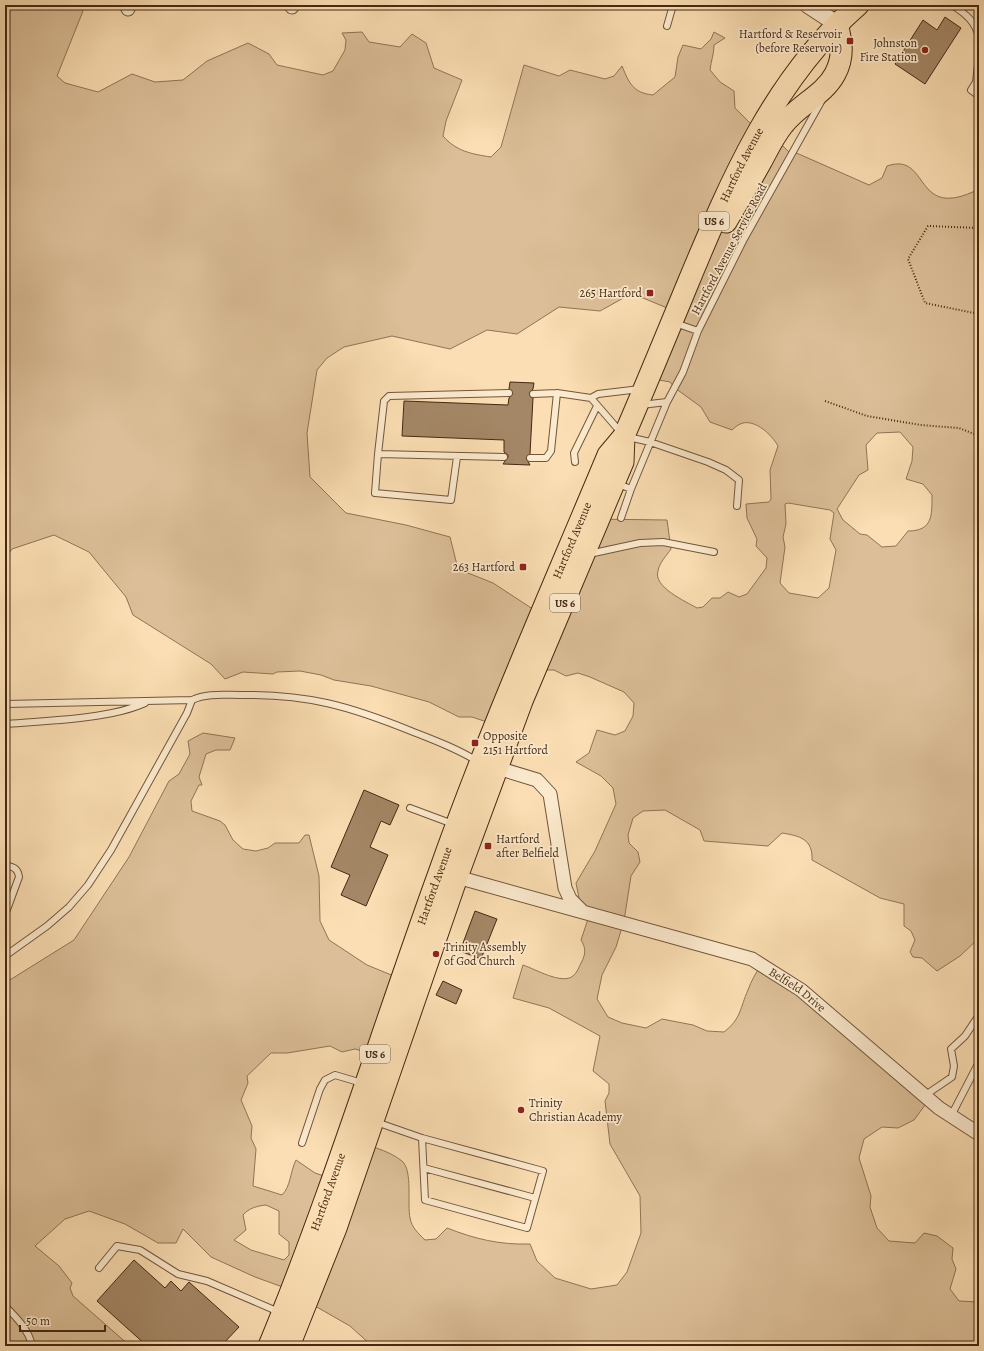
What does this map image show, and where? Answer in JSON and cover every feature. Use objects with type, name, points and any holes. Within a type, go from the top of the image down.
[{"type":"highway","name":"Hartford Avenue","points":[[289,1346],[336,1228],[457,877],[488,765],[608,456],[624,436],[688,282],[737,170],[786,86],[814,49],[836,24],[858,5]]},
{"type":"highway","points":[[688,282],[743,195],[782,125],[792,114],[830,82],[839,63],[842,52],[842,42],[836,24]]},
{"type":"highway","name":"Hartford Avenue","points":[[269,1346],[313,1234],[456,825],[522,701],[586,554],[622,486],[624,436]]},
{"type":"street","points":[[808,5],[836,24]]},
{"type":"street","points":[[488,765],[537,780],[550,794],[565,888],[570,899],[581,910]]},
{"type":"street","name":"Belfield Drive","points":[[457,877],[581,910],[752,959],[801,990],[823,1007],[846,1030],[924,1096],[979,1134]]},
{"type":"lane","points":[[667,26],[673,5]]},
{"type":"lane","points":[[952,5],[968,15],[977,28],[979,38]]},
{"type":"lane","points":[[979,57],[976,82],[970,90],[979,96]]},
{"type":"lane","name":"Hartford Avenue Service Road","points":[[621,518],[622,486],[650,442],[667,402],[683,372],[698,331],[744,239],[818,109],[830,82]]},
{"type":"lane","points":[[672,322],[698,331]]},
{"type":"lane","points":[[458,457],[451,500],[375,493],[384,400],[389,396],[509,393]]},
{"type":"lane","points":[[533,394],[557,393],[591,398],[598,394],[641,397],[647,406],[667,402]]},
{"type":"lane","points":[[530,458],[546,458],[552,451],[557,393]]},
{"type":"lane","points":[[591,398],[624,436],[650,442],[708,462],[726,470],[739,480],[737,506]]},
{"type":"lane","points":[[575,462],[574,453],[597,406]]},
{"type":"lane","points":[[378,454],[504,458]]},
{"type":"lane","points":[[586,554],[640,543],[663,542],[714,552]]},
{"type":"lane","points":[[5,704],[192,700],[203,695],[287,696],[326,702],[366,713],[459,750],[488,765]]},
{"type":"lane","points":[[5,700],[18,703]]},
{"type":"lane","points":[[5,956],[59,916],[78,896],[97,872],[187,713],[192,700]]},
{"type":"lane","points":[[5,724],[69,719],[130,710],[147,702]]},
{"type":"lane","points":[[410,808],[456,825]]},
{"type":"lane","points":[[5,865],[14,867],[18,871],[19,877],[8,901],[5,915]]},
{"type":"lane","points":[[924,1096],[952,1077],[954,1066],[951,1049],[966,1036],[979,1015]]},
{"type":"lane","points":[[951,1116],[979,1062]]},
{"type":"lane","points":[[302,1143],[320,1090],[325,1080],[335,1075],[365,1084]]},
{"type":"lane","points":[[372,1121],[422,1138],[543,1171],[527,1228],[425,1200],[422,1138]]},
{"type":"lane","points":[[424,1168],[535,1198]]},
{"type":"lane","points":[[99,1268],[117,1246],[140,1250],[178,1274],[207,1281],[282,1314]]},
{"type":"lane","points":[[5,1306],[18,1320],[31,1340],[32,1346]]},
{"type":"path","points":[[979,228],[928,226],[908,259],[925,303],[979,314]]},
{"type":"path","points":[[825,401],[867,416],[921,425],[960,428],[979,436]]},
{"type":"shaded area","points":[[5,5],[77,5],[83,11],[57,76],[65,83],[98,92],[132,74],[155,82],[183,80],[207,61],[248,43],[269,54],[277,65],[323,75],[333,71],[345,50],[346,40],[342,33],[362,32],[369,42],[400,47],[412,34],[426,43],[434,68],[462,80],[446,121],[443,136],[453,145],[464,151],[491,157],[501,147],[524,65],[559,76],[570,70],[605,79],[614,76],[622,66],[630,82],[636,89],[646,94],[653,95],[675,77],[678,57],[683,45],[701,49],[711,39],[714,32],[725,38],[714,45],[710,70],[720,82],[734,91],[735,108],[752,125],[779,142],[790,153],[792,151],[869,185],[882,178],[887,166],[901,164],[911,168],[932,193],[943,198],[958,197],[979,189],[979,938],[960,956],[937,971],[922,958],[913,957],[910,952],[915,940],[911,931],[904,926],[904,904],[880,898],[812,860],[812,853],[808,843],[800,837],[782,833],[768,846],[704,841],[700,830],[665,810],[643,811],[633,818],[628,835],[629,843],[638,852],[640,862],[631,876],[624,921],[616,947],[602,975],[597,999],[608,1017],[622,1023],[646,1028],[662,1019],[693,1025],[707,1031],[724,1032],[737,1018],[755,974],[761,965],[928,1101],[914,1120],[898,1128],[882,1127],[864,1139],[859,1158],[871,1196],[870,1207],[877,1228],[889,1241],[915,1243],[924,1233],[937,1236],[953,1248],[952,1259],[956,1269],[950,1289],[959,1301],[979,1302],[979,1346],[372,1346],[350,1326],[301,1298],[291,1290],[255,1277],[211,1257],[183,1229],[176,1243],[158,1243],[125,1224],[89,1211],[65,1219],[35,1246],[59,1266],[72,1283],[70,1288],[73,1296],[130,1346],[5,1346],[5,983],[74,940],[129,857],[169,781],[179,774],[190,754],[188,741],[203,733],[235,738],[230,750],[216,750],[206,754],[199,777],[202,785],[199,785],[191,801],[192,811],[220,821],[225,825],[233,840],[243,849],[256,851],[268,848],[275,843],[299,843],[305,835],[309,835],[319,876],[320,921],[329,940],[367,965],[406,981],[379,1056],[355,1049],[342,1052],[330,1046],[287,1053],[271,1053],[247,1076],[248,1083],[241,1100],[252,1126],[251,1138],[256,1149],[253,1186],[282,1195],[289,1183],[296,1160],[315,1173],[330,1178],[349,1139],[390,1153],[402,1161],[409,1180],[409,1212],[411,1222],[425,1240],[436,1239],[447,1228],[498,1242],[530,1244],[537,1261],[555,1278],[591,1289],[617,1285],[627,1272],[641,1233],[640,1196],[610,1144],[605,1101],[609,1093],[609,1084],[593,1071],[600,1036],[549,1008],[513,998],[523,965],[541,973],[562,979],[573,976],[576,973],[584,957],[585,948],[581,940],[589,916],[580,903],[576,883],[595,851],[616,804],[613,788],[601,776],[576,762],[589,753],[597,730],[615,735],[625,731],[633,716],[634,703],[624,692],[578,673],[566,676],[554,670],[547,670],[531,663],[504,724],[484,721],[472,717],[459,717],[429,702],[371,686],[334,680],[321,675],[300,671],[277,672],[273,674],[243,672],[225,679],[211,664],[133,615],[126,597],[89,552],[54,535],[12,549],[5,559]],"holes":[[[627,296],[643,298],[672,310],[659,380],[670,382],[675,388],[701,407],[710,422],[732,430],[743,423],[753,424],[768,433],[778,446],[770,470],[771,499],[769,502],[746,504],[747,518],[757,539],[756,546],[767,558],[766,568],[747,594],[739,597],[728,592],[720,598],[712,598],[703,607],[697,608],[671,593],[660,583],[658,571],[663,559],[671,549],[667,520],[591,519],[545,617],[493,583],[458,569],[450,537],[406,525],[346,513],[310,477],[307,433],[317,370],[327,358],[344,347],[392,336],[450,349],[487,330],[517,334],[559,307],[600,311]],[[900,432],[913,447],[912,461],[906,479],[923,484],[932,495],[932,509],[927,525],[916,530],[908,531],[896,546],[882,547],[867,535],[860,534],[843,520],[837,509],[859,475],[868,470],[866,445],[877,433]],[[788,503],[830,510],[834,513],[830,539],[836,550],[829,588],[818,598],[789,593],[780,583],[785,547],[783,537],[786,524],[785,504]],[[266,1205],[279,1211],[279,1234],[289,1242],[289,1255],[284,1260],[251,1250],[234,1240],[246,1230],[243,1215],[256,1207]]]},
{"type":"building","name":"Johnston Fire Station","points":[[945,17],[961,28],[925,84],[895,64],[923,20],[937,30]]},
{"type":"building","points":[[510,382],[534,383],[533,389],[529,394],[533,398],[530,454],[526,458],[530,465],[503,464],[508,457],[508,455],[504,452],[504,440],[402,436],[404,401],[508,405],[509,398],[513,393],[509,389]]},
{"type":"building","points":[[364,790],[399,805],[390,825],[381,821],[370,847],[388,855],[366,906],[341,895],[350,875],[331,867]]},
{"type":"building","points":[[475,911],[497,919],[481,959],[460,951]]},
{"type":"building","points":[[443,981],[462,990],[456,1004],[436,995]]},
{"type":"building","points":[[134,1260],[165,1288],[171,1281],[181,1291],[189,1282],[239,1327],[221,1346],[147,1346],[97,1301]]},
{"type":"place","name":"Hartford & Reservoir (before Reservoir)","points":[[850,41]]},
{"type":"place","name":"Johnston Fire Station","points":[[925,50]]},
{"type":"place","name":"265 Hartford","points":[[650,293]]},
{"type":"place","name":"263 Hartford","points":[[523,567]]},
{"type":"place","name":"Opposite 2151 Hartford","points":[[475,743]]},
{"type":"place","name":"Hartford after Belfield","points":[[488,846]]},
{"type":"place","name":"Trinity Assembly of God Church","points":[[436,954]]},
{"type":"place","name":"Trinity Christian Academy","points":[[521,1110]]}]
